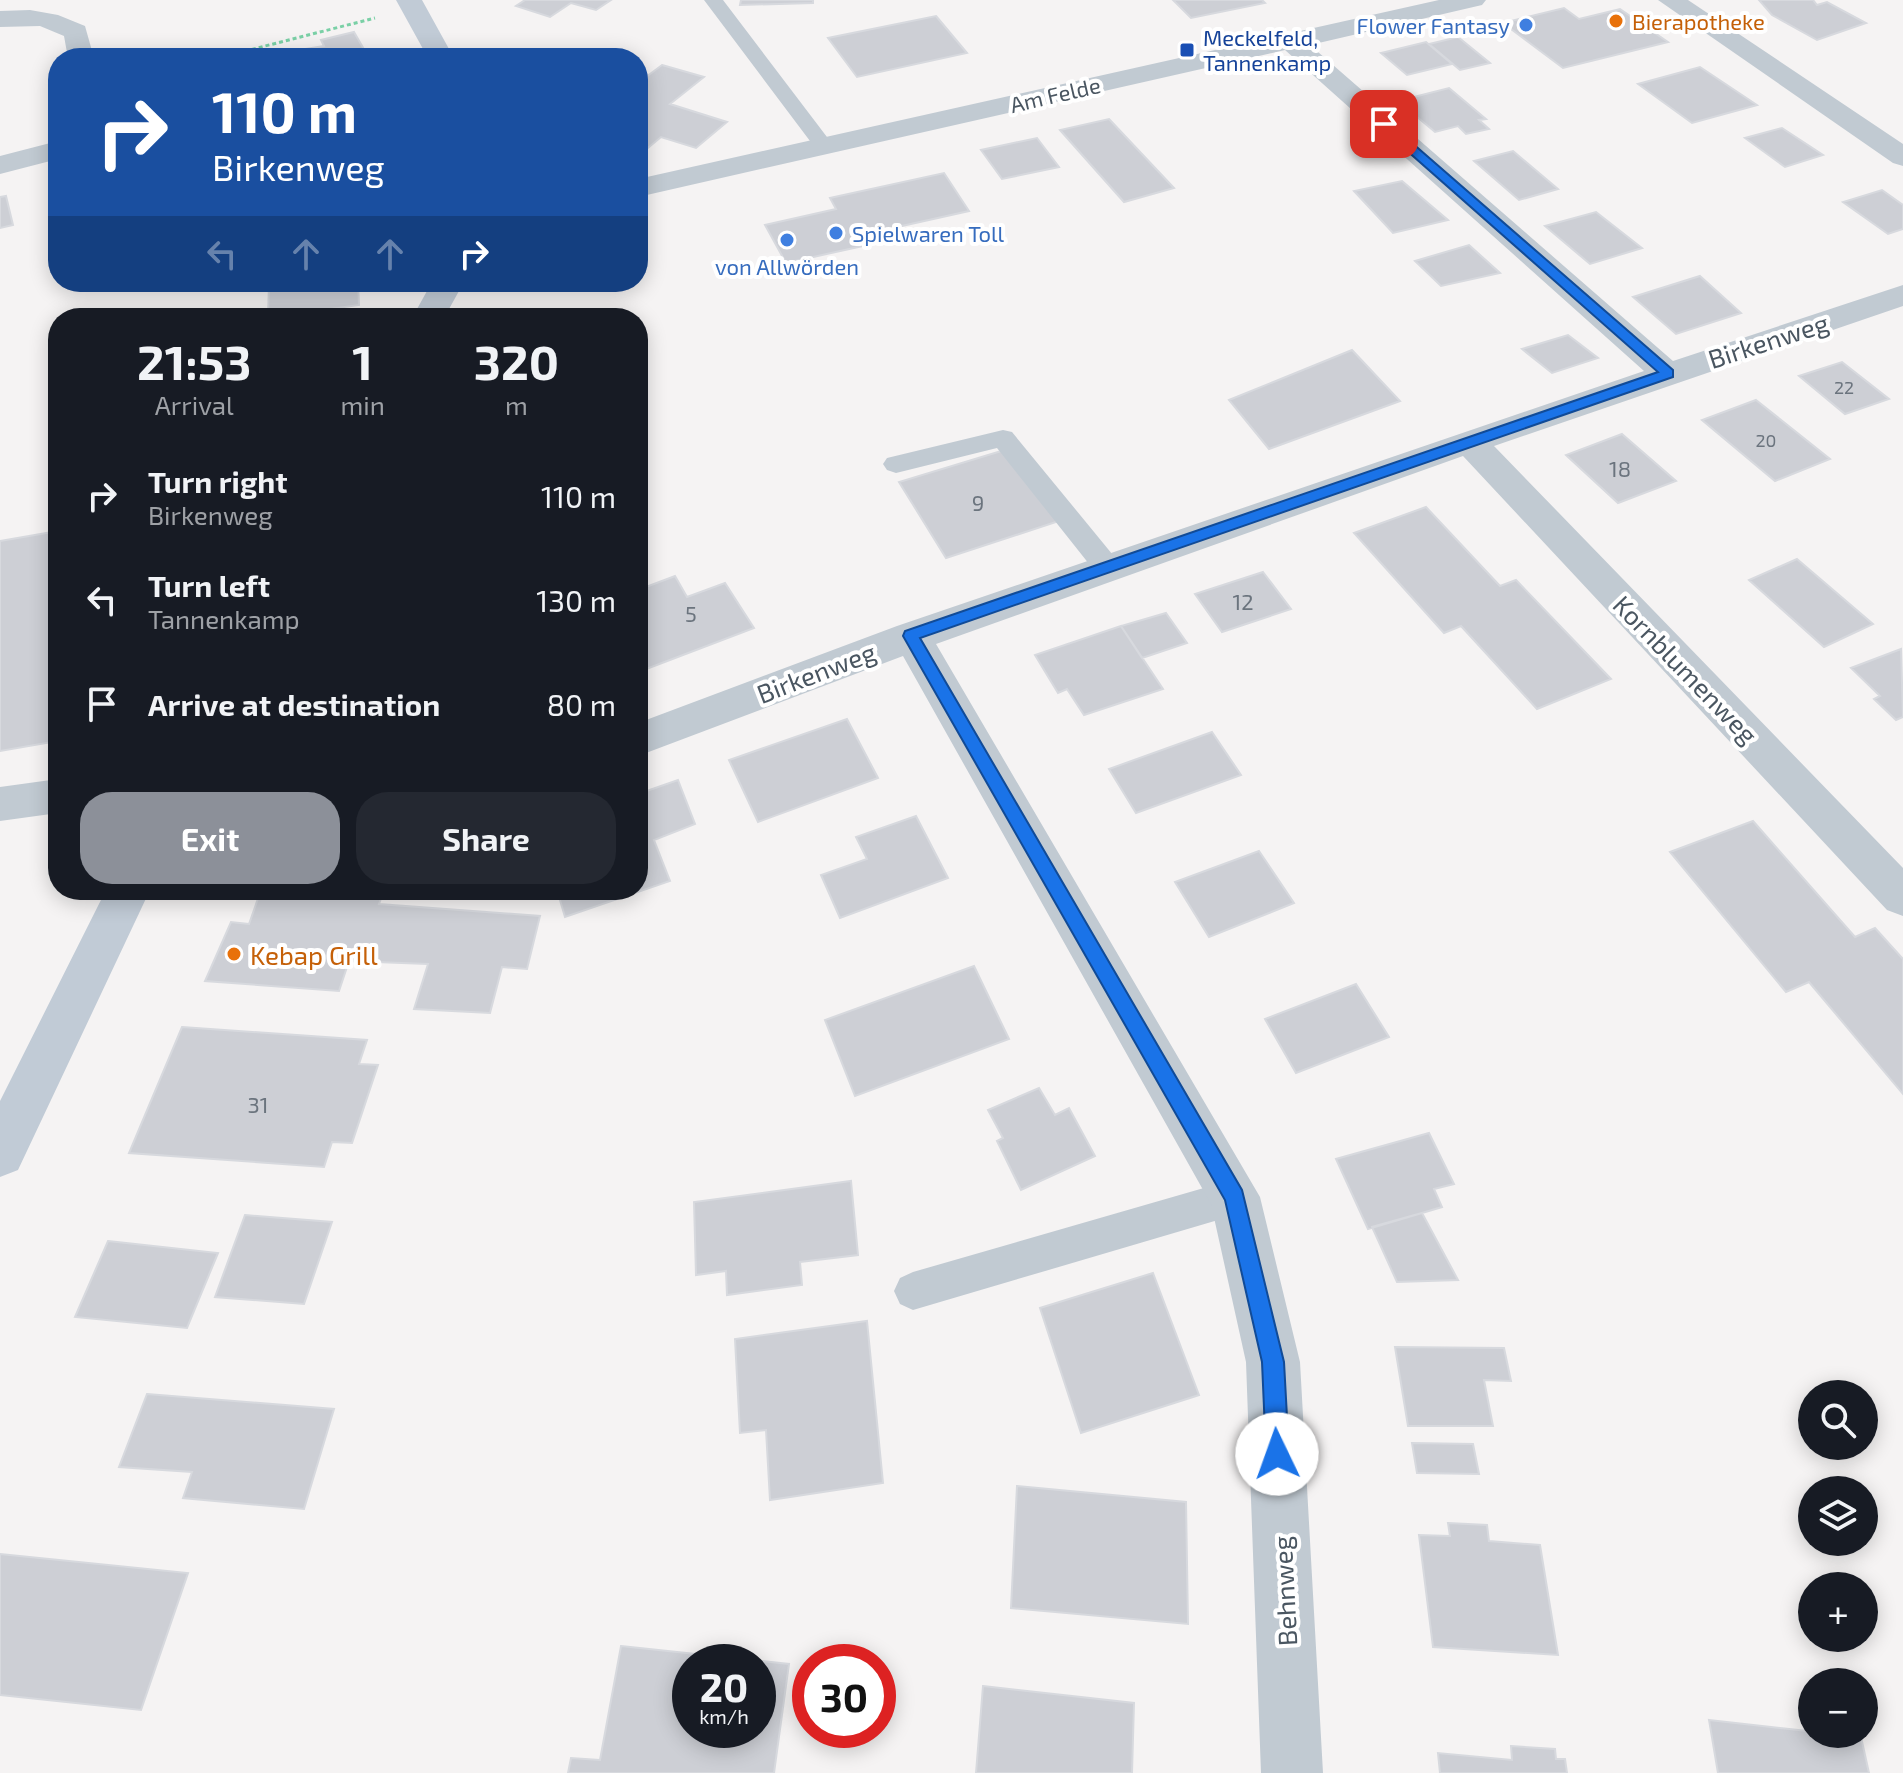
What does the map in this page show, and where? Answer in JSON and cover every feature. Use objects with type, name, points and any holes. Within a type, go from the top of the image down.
[{"type":"main road","points":[[412,5],[436,48]]},
{"type":"main road","points":[[0,1153],[123,900]]},
{"type":"street","name":"Am Felde","points":[[648,186],[1473,0]]},
{"type":"street","points":[[1671,0],[1903,157]]},
{"type":"street","points":[[0,19],[22,16],[55,20],[76,32],[79,48]]},
{"type":"street","points":[[1290,41],[1668,374]]},
{"type":"street","points":[[0,165],[48,153]]},
{"type":"street","name":"Birkenweg","points":[[648,736],[911,636],[1107,567],[1903,295]]},
{"type":"street","name":"Kornblumenweg","points":[[1469,441],[1903,897]]},
{"type":"street","name":"Behnweg","points":[[911,636],[1235,1197],[1273,1362],[1292,1773]]},
{"type":"street","points":[[0,804],[48,797]]},
{"type":"lane","points":[[713,0],[823,145]]},
{"type":"lane","points":[[896,464],[1003,438],[1107,567]]},
{"type":"lane","points":[[913,1291],[1235,1197]]},
{"type":"path","points":[[266,48],[311,32],[412,5]]},
{"type":"building","points":[[525,0],[611,0],[596,10],[571,3],[550,17],[516,6]]},
{"type":"building","points":[[741,0],[813,0],[813,3],[740,5]]},
{"type":"building","points":[[1173,0],[1262,0],[1265,3],[1191,18]]},
{"type":"building","points":[[1759,0],[1813,0],[1817,5],[1827,2],[1866,23],[1817,40],[1772,15]]},
{"type":"building","points":[[1564,8],[1579,19],[1620,9],[1668,42],[1563,68],[1503,23]]},
{"type":"building","points":[[936,16],[967,53],[857,77],[828,38]]},
{"type":"building","points":[[354,32],[363,48],[312,48],[324,46],[321,40]]},
{"type":"building","points":[[1458,37],[1490,63],[1460,70],[1429,44]]},
{"type":"building","points":[[1426,42],[1452,64],[1407,75],[1381,53]]},
{"type":"building","points":[[662,65],[704,77],[670,104],[727,122],[696,148],[661,137],[648,148],[648,76]]},
{"type":"building","points":[[1700,67],[1757,105],[1692,123],[1638,84]]},
{"type":"building","points":[[1449,88],[1486,119],[1479,120],[1489,129],[1466,134],[1458,126],[1435,132],[1398,101]]},
{"type":"building","points":[[1109,119],[1174,188],[1124,202],[1060,130]]},
{"type":"building","points":[[1782,128],[1823,155],[1785,167],[1745,138]]},
{"type":"building","points":[[1037,138],[1059,167],[1002,179],[981,150]]},
{"type":"building","points":[[1513,151],[1558,189],[1519,200],[1474,161]]},
{"type":"building","points":[[944,173],[969,211],[884,230],[890,240],[786,263],[765,225],[836,209],[830,198]]},
{"type":"building","points":[[1402,181],[1448,220],[1393,233],[1354,191]]},
{"type":"building","points":[[1882,190],[1903,205],[1903,229],[1888,234],[1843,202]]},
{"type":"building","points":[[6,196],[13,225],[0,228],[0,197]]},
{"type":"building","points":[[1596,212],[1642,248],[1590,264],[1545,226]]},
{"type":"building","points":[[1469,245],[1500,273],[1441,286],[1415,261]]},
{"type":"building","points":[[1700,276],[1741,313],[1676,334],[1633,297]]},
{"type":"building","points":[[269,292],[358,292],[359,305],[268,308]]},
{"type":"building","points":[[1568,335],[1598,358],[1552,373],[1522,349]]},
{"type":"building","points":[[1352,350],[1400,401],[1269,449],[1229,400]]},
{"type":"building","points":[[1842,362],[1889,399],[1845,414],[1799,376]]},
{"type":"building","points":[[1756,400],[1830,459],[1775,481],[1702,420]]},
{"type":"building","points":[[1622,434],[1676,481],[1618,503],[1566,455]]},
{"type":"building","points":[[1008,449],[1059,521],[946,558],[899,482]]},
{"type":"building","points":[[1426,507],[1500,586],[1516,580],[1611,679],[1537,709],[1461,626],[1444,633],[1354,533]]},
{"type":"building","points":[[48,533],[48,743],[0,751],[0,541]]},
{"type":"building","points":[[1797,559],[1873,624],[1824,647],[1749,580]]},
{"type":"building","points":[[1263,572],[1291,609],[1222,632],[1195,594]]},
{"type":"building","points":[[675,576],[687,597],[725,583],[754,628],[648,668],[648,586]]},
{"type":"building","points":[[1166,613],[1187,643],[1142,658],[1121,626]]},
{"type":"building","points":[[1121,626],[1163,689],[1084,715],[1067,689],[1058,693],[1035,655]]},
{"type":"building","points":[[1901,649],[1903,717],[1896,720],[1874,699],[1880,696],[1851,668]]},
{"type":"building","points":[[847,719],[878,778],[758,822],[729,760]]},
{"type":"building","points":[[1212,732],[1241,775],[1136,813],[1109,769]]},
{"type":"building","points":[[678,780],[695,824],[654,840],[670,881],[648,889],[648,790]]},
{"type":"building","points":[[916,816],[948,878],[840,918],[821,875],[867,859],[856,837]]},
{"type":"building","points":[[1753,821],[1855,937],[1875,928],[1903,959],[1903,1094],[1809,982],[1786,992],[1670,852]]},
{"type":"building","points":[[1259,851],[1294,903],[1209,937],[1175,882]]},
{"type":"building","points":[[257,900],[380,900],[379,904],[540,916],[527,969],[502,967],[490,1013],[414,1009],[428,964],[349,961],[339,991],[205,981],[231,922],[249,924]]},
{"type":"building","points":[[560,900],[615,900],[565,917]]},
{"type":"building","points":[[974,966],[1009,1039],[855,1096],[825,1020]]},
{"type":"building","points":[[1356,984],[1389,1037],[1296,1073],[1265,1019]]},
{"type":"building","points":[[182,1027],[367,1040],[359,1064],[378,1065],[352,1143],[332,1142],[324,1167],[129,1153]]},
{"type":"building","points":[[1039,1088],[1055,1115],[1069,1108],[1095,1156],[1021,1190],[997,1141],[1003,1138],[988,1110]]},
{"type":"building","points":[[1429,1133],[1454,1184],[1434,1189],[1442,1207],[1368,1229],[1336,1159]]},
{"type":"building","points":[[851,1181],[858,1255],[800,1262],[802,1285],[727,1295],[726,1271],[696,1275],[694,1202]]},
{"type":"building","points":[[1422,1213],[1458,1280],[1397,1282],[1372,1227]]},
{"type":"building","points":[[245,1215],[332,1222],[304,1304],[215,1297]]},
{"type":"building","points":[[108,1241],[218,1253],[187,1328],[75,1317]]},
{"type":"building","points":[[1153,1273],[1199,1395],[1081,1433],[1040,1308]]},
{"type":"building","points":[[867,1321],[883,1483],[770,1500],[766,1430],[740,1433],[735,1339]]},
{"type":"building","points":[[1395,1347],[1504,1348],[1511,1381],[1484,1380],[1493,1426],[1408,1426]]},
{"type":"building","points":[[147,1394],[334,1409],[304,1509],[183,1498],[192,1472],[119,1467]]},
{"type":"building","points":[[1412,1443],[1473,1444],[1479,1474],[1417,1473]]},
{"type":"building","points":[[1017,1486],[1186,1502],[1188,1624],[1011,1608]]},
{"type":"building","points":[[1448,1523],[1487,1525],[1489,1541],[1540,1545],[1558,1655],[1433,1647],[1419,1535],[1450,1536]]},
{"type":"building","points":[[0,1554],[188,1573],[141,1710],[0,1695]]},
{"type":"building","points":[[621,1646],[672,1651],[672,1748],[776,1748],[776,1663],[789,1664],[774,1773],[568,1773],[571,1758],[600,1760]]},
{"type":"building","points":[[983,1686],[1134,1703],[1132,1773],[976,1773]]},
{"type":"building","points":[[1709,1720],[1798,1730],[1798,1748],[1863,1748],[1869,1773],[1718,1773]]},
{"type":"building","points":[[1511,1746],[1555,1749],[1556,1759],[1565,1759],[1567,1773],[1440,1773],[1438,1753],[1512,1760]]},
{"type":"place","name":"Bierapotheke","points":[[1616,21]]},
{"type":"place","name":"Flower Fantasy","points":[[1526,25]]},
{"type":"place","name":"Meckelfeld, Tannenkamp","points":[[1187,50]]},
{"type":"place","name":"Spielwaren Toll","points":[[836,233]]},
{"type":"place","name":"von Allwörden","points":[[787,240]]},
{"type":"place","name":"Kebap Grill","points":[[234,954]]},
{"type":"route","points":[[1277,1454],[1273,1362],[1235,1197],[911,636],[1668,374],[1384,124]]}]
